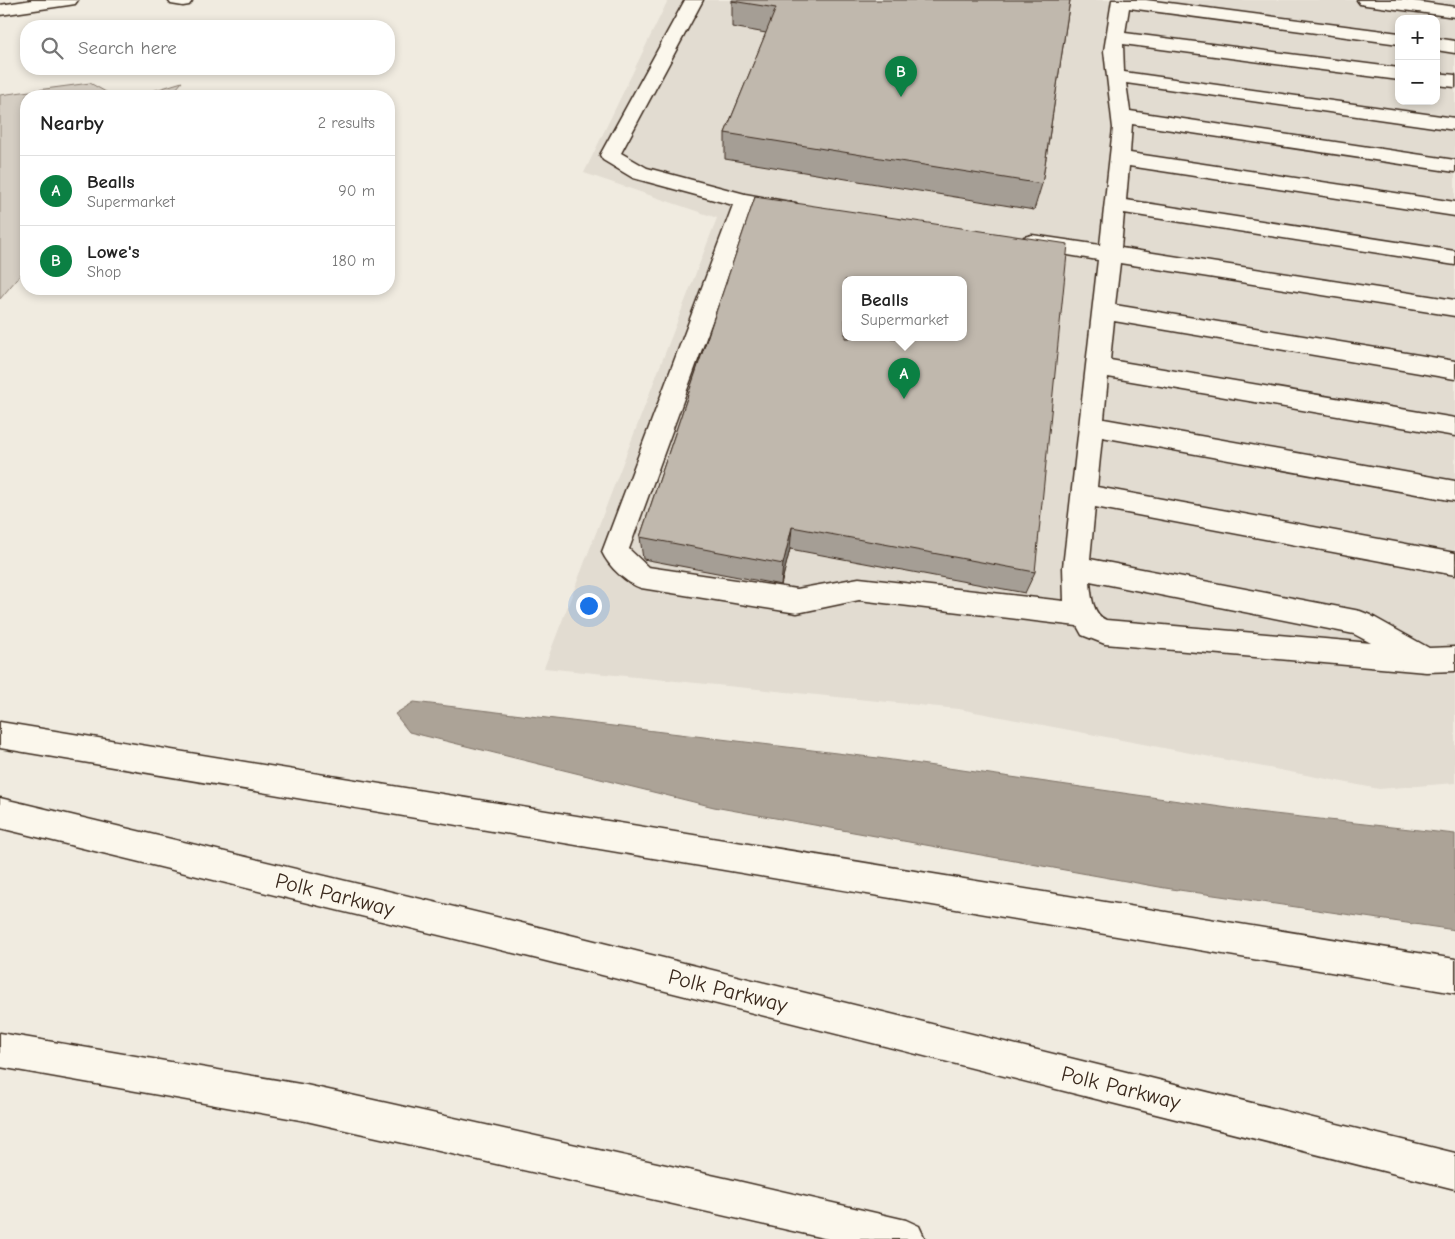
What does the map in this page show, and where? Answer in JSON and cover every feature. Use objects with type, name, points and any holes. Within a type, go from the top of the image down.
[{"type":"main road","points":[[0,10],[69,0]]},
{"type":"main road","points":[[694,0],[610,155],[640,173],[745,201],[814,211]]},
{"type":"main road","points":[[1366,0],[1455,12]]},
{"type":"main road","points":[[1395,38],[1121,1],[1113,51],[1123,128],[1076,567],[1078,603],[1092,627],[1105,632],[1426,660],[1455,659]]},
{"type":"main road","points":[[1115,37],[1395,73]]},
{"type":"main road","points":[[1440,45],[1455,47]]},
{"type":"main road","points":[[1116,76],[1455,124]]},
{"type":"main road","points":[[1440,80],[1455,82]]},
{"type":"main road","points":[[1121,116],[1455,166]]},
{"type":"main road","points":[[1120,158],[1455,210]]},
{"type":"main road","points":[[745,201],[615,552],[641,577],[798,601],[859,589],[1085,615]]},
{"type":"main road","points":[[1116,204],[1455,258]]},
{"type":"main road","points":[[1011,239],[1455,308]]},
{"type":"main road","points":[[1103,311],[1455,370]]},
{"type":"main road","points":[[1097,366],[1455,427]]},
{"type":"main road","points":[[1091,426],[1455,491]]},
{"type":"main road","points":[[1084,495],[1455,564]]},
{"type":"main road","points":[[1076,567],[1360,623],[1426,660]]},
{"type":"main road","points":[[0,735],[1455,976]]},
{"type":"main road","name":"Polk Parkway","points":[[0,814],[538,943],[1455,1171]]},
{"type":"main road","points":[[0,1050],[306,1103],[729,1197],[906,1239]]},
{"type":"shaded area","points":[[668,0],[1455,0],[1455,783],[1379,789],[959,709],[544,668],[717,218],[584,173]]},
{"type":"shaded area","points":[[182,82],[175,90],[156,90]]},
{"type":"shaded area","points":[[90,83],[102,90],[38,90]]},
{"type":"shaded area","points":[[20,92],[20,275],[0,299],[0,95]]},
{"type":"shaded area","points":[[414,702],[878,758],[1256,812],[1455,834],[1455,930],[1165,888],[714,807],[409,732],[395,714]]},
{"type":"building","points":[[732,0],[1070,0],[1042,184],[725,133],[776,8]]},
{"type":"building","points":[[755,197],[1068,244],[1035,572],[792,527],[783,564],[640,537]]},
{"type":"place","name":"Lowe's","points":[[901,97]]},
{"type":"place","name":"Bealls","points":[[904,399]]}]
